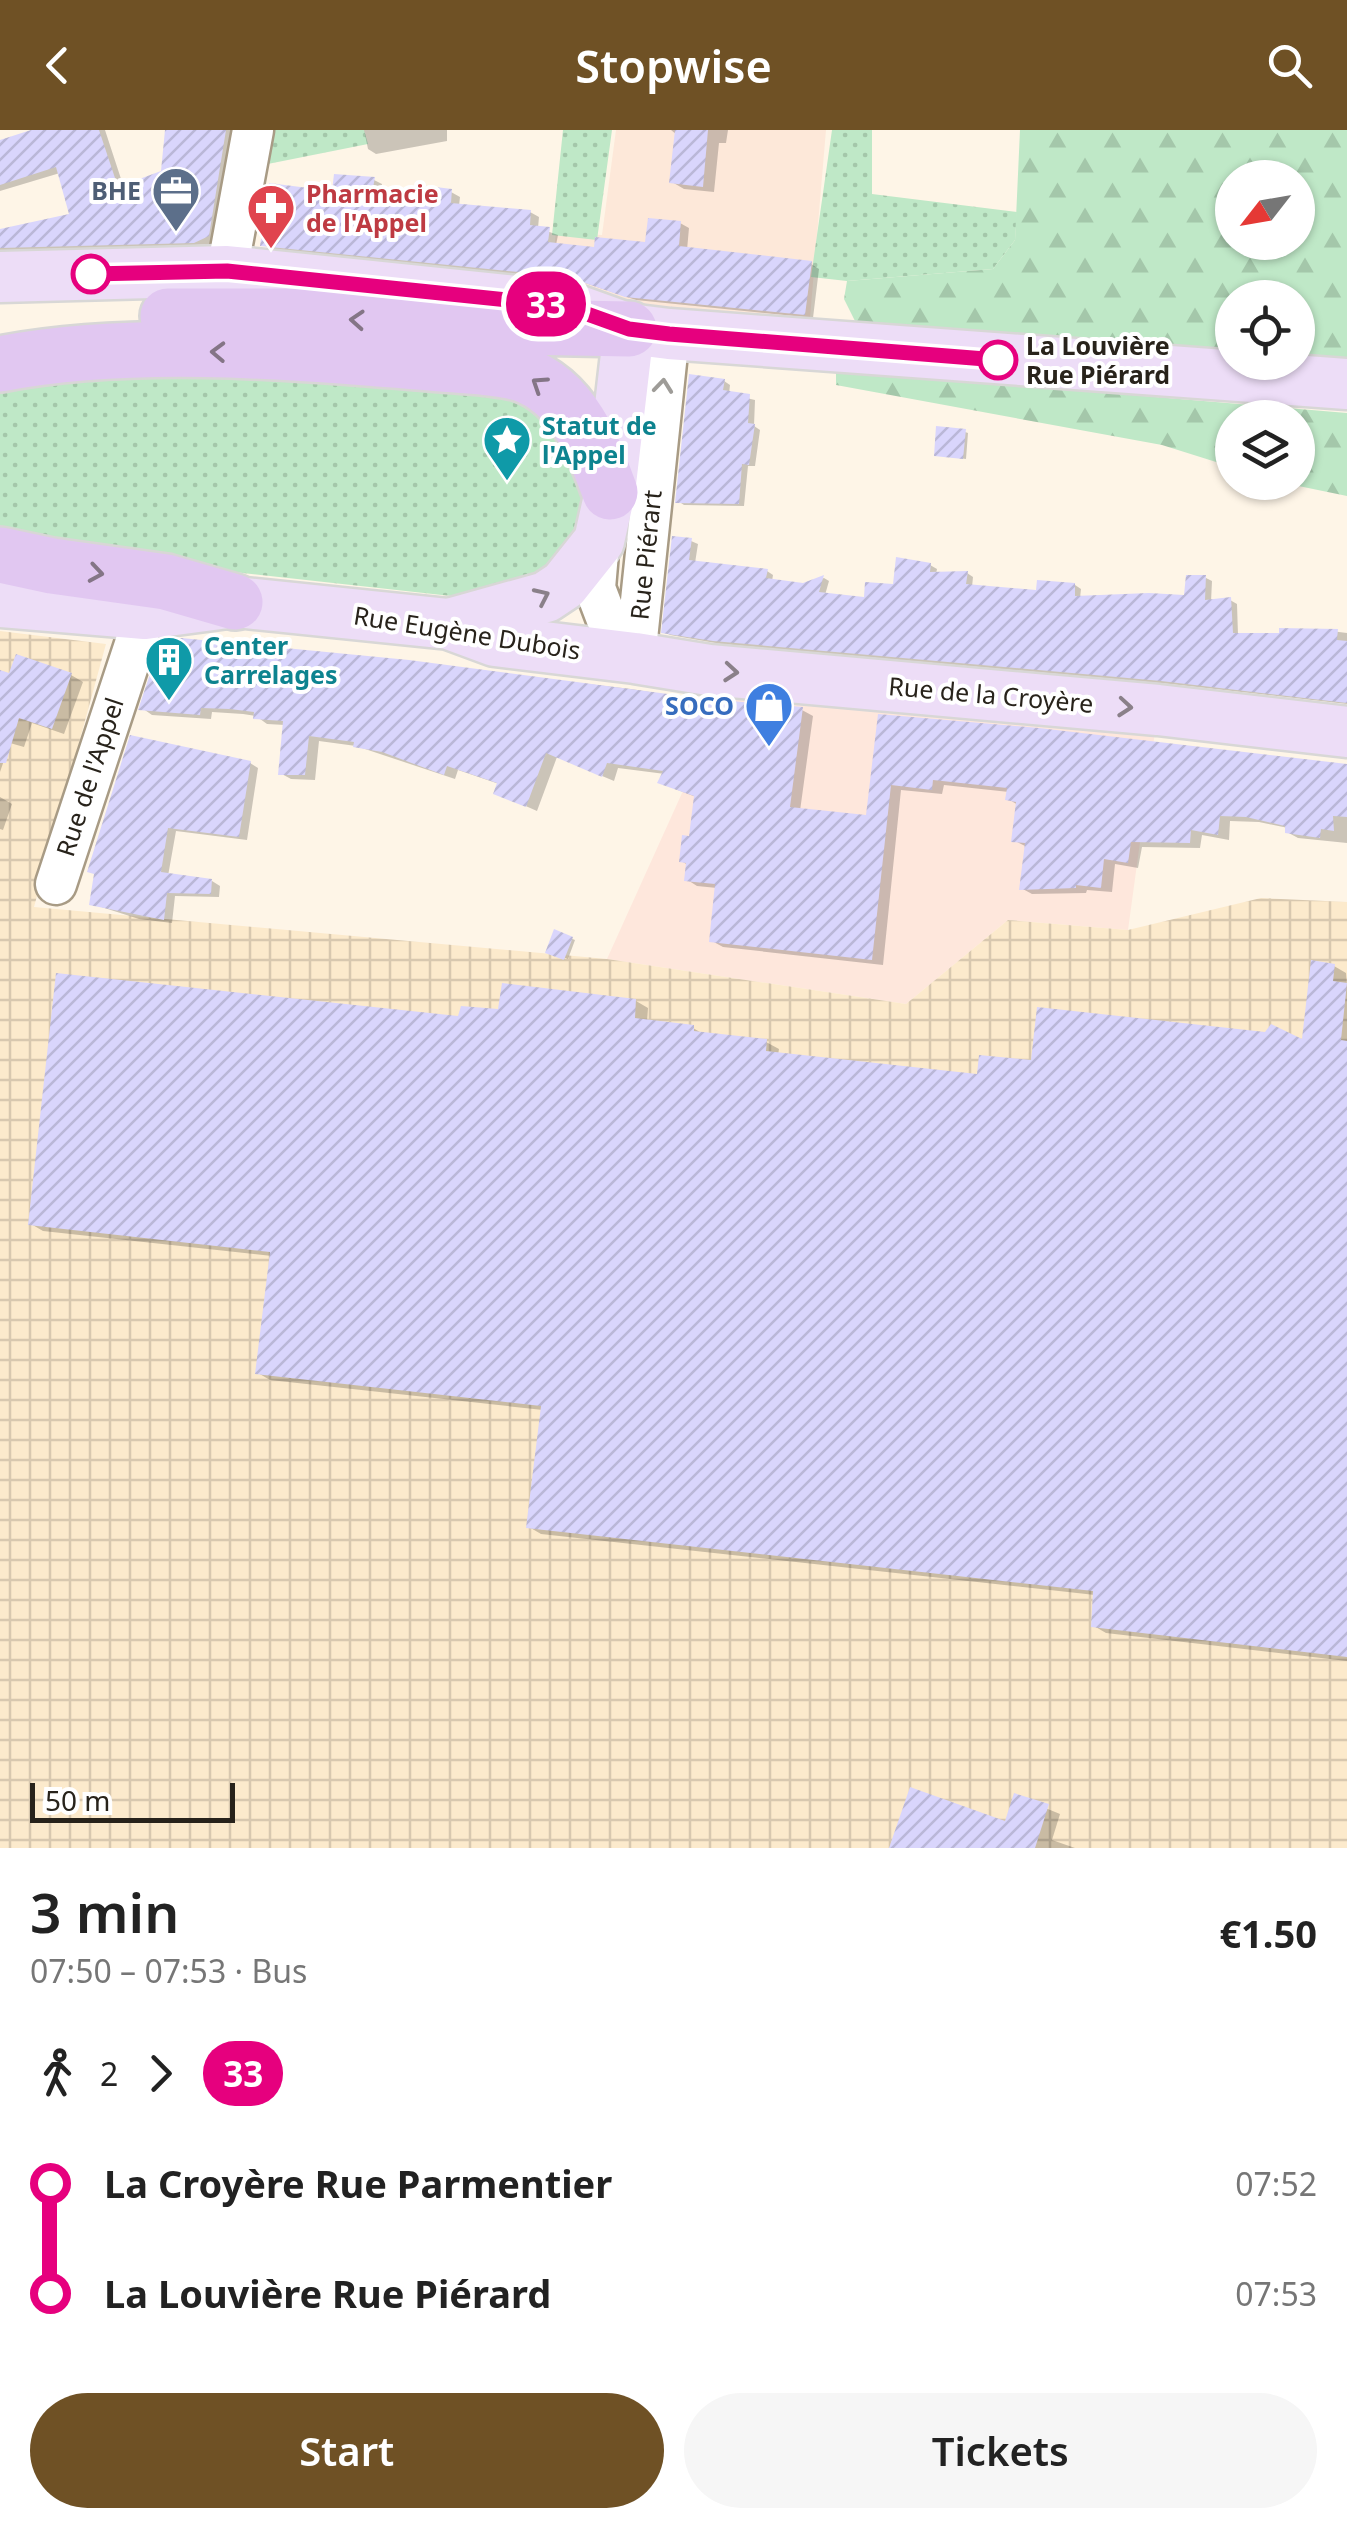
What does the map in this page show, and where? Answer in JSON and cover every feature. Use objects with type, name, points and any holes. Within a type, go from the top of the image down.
[{"type":"highway","points":[[2,350],[101,322],[192,314],[649,332]]},
{"type":"highway","points":[[2,350],[206,352],[482,366],[523,374],[550,390],[583,426],[604,517]]},
{"type":"highway","points":[[0,554],[70,569],[166,582],[235,602]]},
{"type":"main road","points":[[0,277],[227,271],[565,306],[649,332],[1347,384]]},
{"type":"main road","points":[[449,624],[546,596],[564,585],[604,517],[649,332]]},
{"type":"main road","name":"Rue Eugène Dubois","points":[[0,602],[145,614],[235,602],[449,624],[495,641],[635,658]]},
{"type":"main road","name":"Rue de la Croyère","points":[[635,658],[709,670],[1158,710],[1347,732]]},
{"type":"street","points":[[227,271],[253,130]]},
{"type":"street","name":"Rue Piérart","points":[[635,658],[649,332]]},
{"type":"street","points":[[604,517],[595,588],[606,616],[635,658]]},
{"type":"street","name":"Rue de l'Appel","points":[[56,884],[145,614]]},
{"type":"shaded area","points":[[616,130],[826,130],[810,318],[804,321],[549,295],[556,232],[602,235]]},
{"type":"shaded area","points":[[0,631],[106,644],[34,907],[607,959],[906,1004],[1008,920],[1128,930],[1261,898],[1347,902],[1347,1848],[0,1848]]},
{"type":"shaded area","points":[[712,685],[1158,710],[1128,930],[1008,920],[906,1004],[607,959],[706,740]]},
{"type":"green space","points":[[364,130],[368,144],[248,168],[253,132]]},
{"type":"green space","points":[[563,130],[612,130],[597,240],[552,235]]},
{"type":"green space","points":[[832,130],[872,130],[872,194],[1017,212],[1015,240],[993,269],[847,281],[811,277]]},
{"type":"green space","points":[[1020,130],[1347,130],[1347,358],[1315,356],[1315,280],[1215,280],[1215,350],[858,327],[844,299],[847,281],[993,269],[1015,240]]},
{"type":"green space","points":[[64,369],[474,381],[554,419],[582,489],[580,517],[565,548],[539,575],[469,598],[99,557],[0,537],[0,379]]},
{"type":"green space","points":[[836,370],[1215,402],[1215,462],[1162,445],[836,385]]},
{"type":"green space","points":[[1315,410],[1347,413],[1347,496],[1315,489]]},
{"type":"building","points":[[31,130],[99,130],[118,187],[161,171],[165,130],[226,130],[209,236],[194,243],[0,248],[0,229],[69,214],[56,167],[0,185],[0,140]]},
{"type":"building","points":[[675,130],[708,130],[703,187],[669,183]]},
{"type":"building","points":[[334,174],[375,177],[373,188],[418,193],[419,185],[452,189],[451,203],[531,210],[530,225],[550,227],[548,242],[594,247],[595,237],[645,242],[648,218],[681,221],[679,246],[812,261],[805,315],[625,297],[568,277],[260,246],[269,183],[332,191]]},
{"type":"building","points":[[689,374],[725,379],[723,390],[750,394],[748,423],[755,424],[749,465],[742,464],[739,504],[675,503]]},
{"type":"building","points":[[936,426],[966,429],[963,459],[934,456]]},
{"type":"building","points":[[672,536],[692,538],[689,560],[768,569],[766,578],[803,583],[824,575],[819,592],[864,597],[865,582],[893,584],[896,557],[931,563],[930,572],[968,571],[966,584],[1036,590],[1037,580],[1075,583],[1075,596],[1184,595],[1186,575],[1206,575],[1205,600],[1231,597],[1233,633],[1279,633],[1279,628],[1338,629],[1337,640],[1347,641],[1347,703],[1161,681],[661,633]]},
{"type":"building","points":[[181,638],[409,660],[706,699],[803,707],[790,807],[866,815],[878,714],[1039,728],[1347,764],[1347,817],[1333,816],[1334,831],[1321,829],[1320,838],[1285,833],[1285,826],[1246,817],[1220,816],[1218,835],[1191,830],[1190,843],[1131,842],[1128,863],[1104,859],[1101,888],[1076,885],[1019,890],[1025,843],[1011,842],[1016,802],[1005,800],[1007,788],[933,780],[932,790],[891,785],[872,960],[709,942],[715,884],[684,881],[686,863],[679,862],[682,835],[689,836],[694,796],[657,783],[663,771],[607,763],[602,777],[546,753],[526,807],[493,794],[497,783],[447,766],[444,775],[382,752],[353,747],[354,742],[309,736],[305,775],[278,775],[283,721],[253,719],[254,712],[230,709],[201,708],[200,715],[138,710],[160,644]]},
{"type":"building","points":[[16,654],[72,673],[52,729],[19,718],[6,763],[0,763],[0,670],[9,673]]},
{"type":"building","points":[[130,735],[251,761],[239,837],[168,828],[161,872],[212,879],[211,894],[167,893],[164,920],[89,905],[94,874],[87,872]]},
{"type":"building","points":[[554,929],[573,937],[564,960],[545,953]]},
{"type":"building","points":[[1311,960],[1335,964],[1333,981],[1347,983],[1341,1040],[1347,1041],[1347,1657],[1091,1627],[1093,1591],[526,1528],[541,1406],[255,1374],[270,1252],[28,1225],[56,973],[458,1016],[461,1006],[498,1009],[502,983],[636,999],[635,1018],[694,1025],[694,1031],[767,1039],[766,1051],[977,1074],[979,1055],[1031,1060],[1037,1007],[1265,1032],[1271,1024],[1302,1039]]},
{"type":"building","points":[[910,1787],[1005,1821],[1014,1793],[1049,1804],[1035,1848],[889,1848]]},
{"type":"bus line","name":"33","points":[[91,274],[227,271],[565,306],[629,329],[669,334],[998,360]]},
{"type":"place","name":"BHE","points":[[176,234]]},
{"type":"place","name":"Pharmacie de l'Appel","points":[[271,250]]},
{"type":"place","name":"La Louvière Rue Piérard","points":[[998,360]]},
{"type":"place","name":"Statut de l'Appel","points":[[507,482]]},
{"type":"place","name":"Center Carrelages","points":[[169,702]]},
{"type":"place","name":"SOCO","points":[[769,748]]}]
